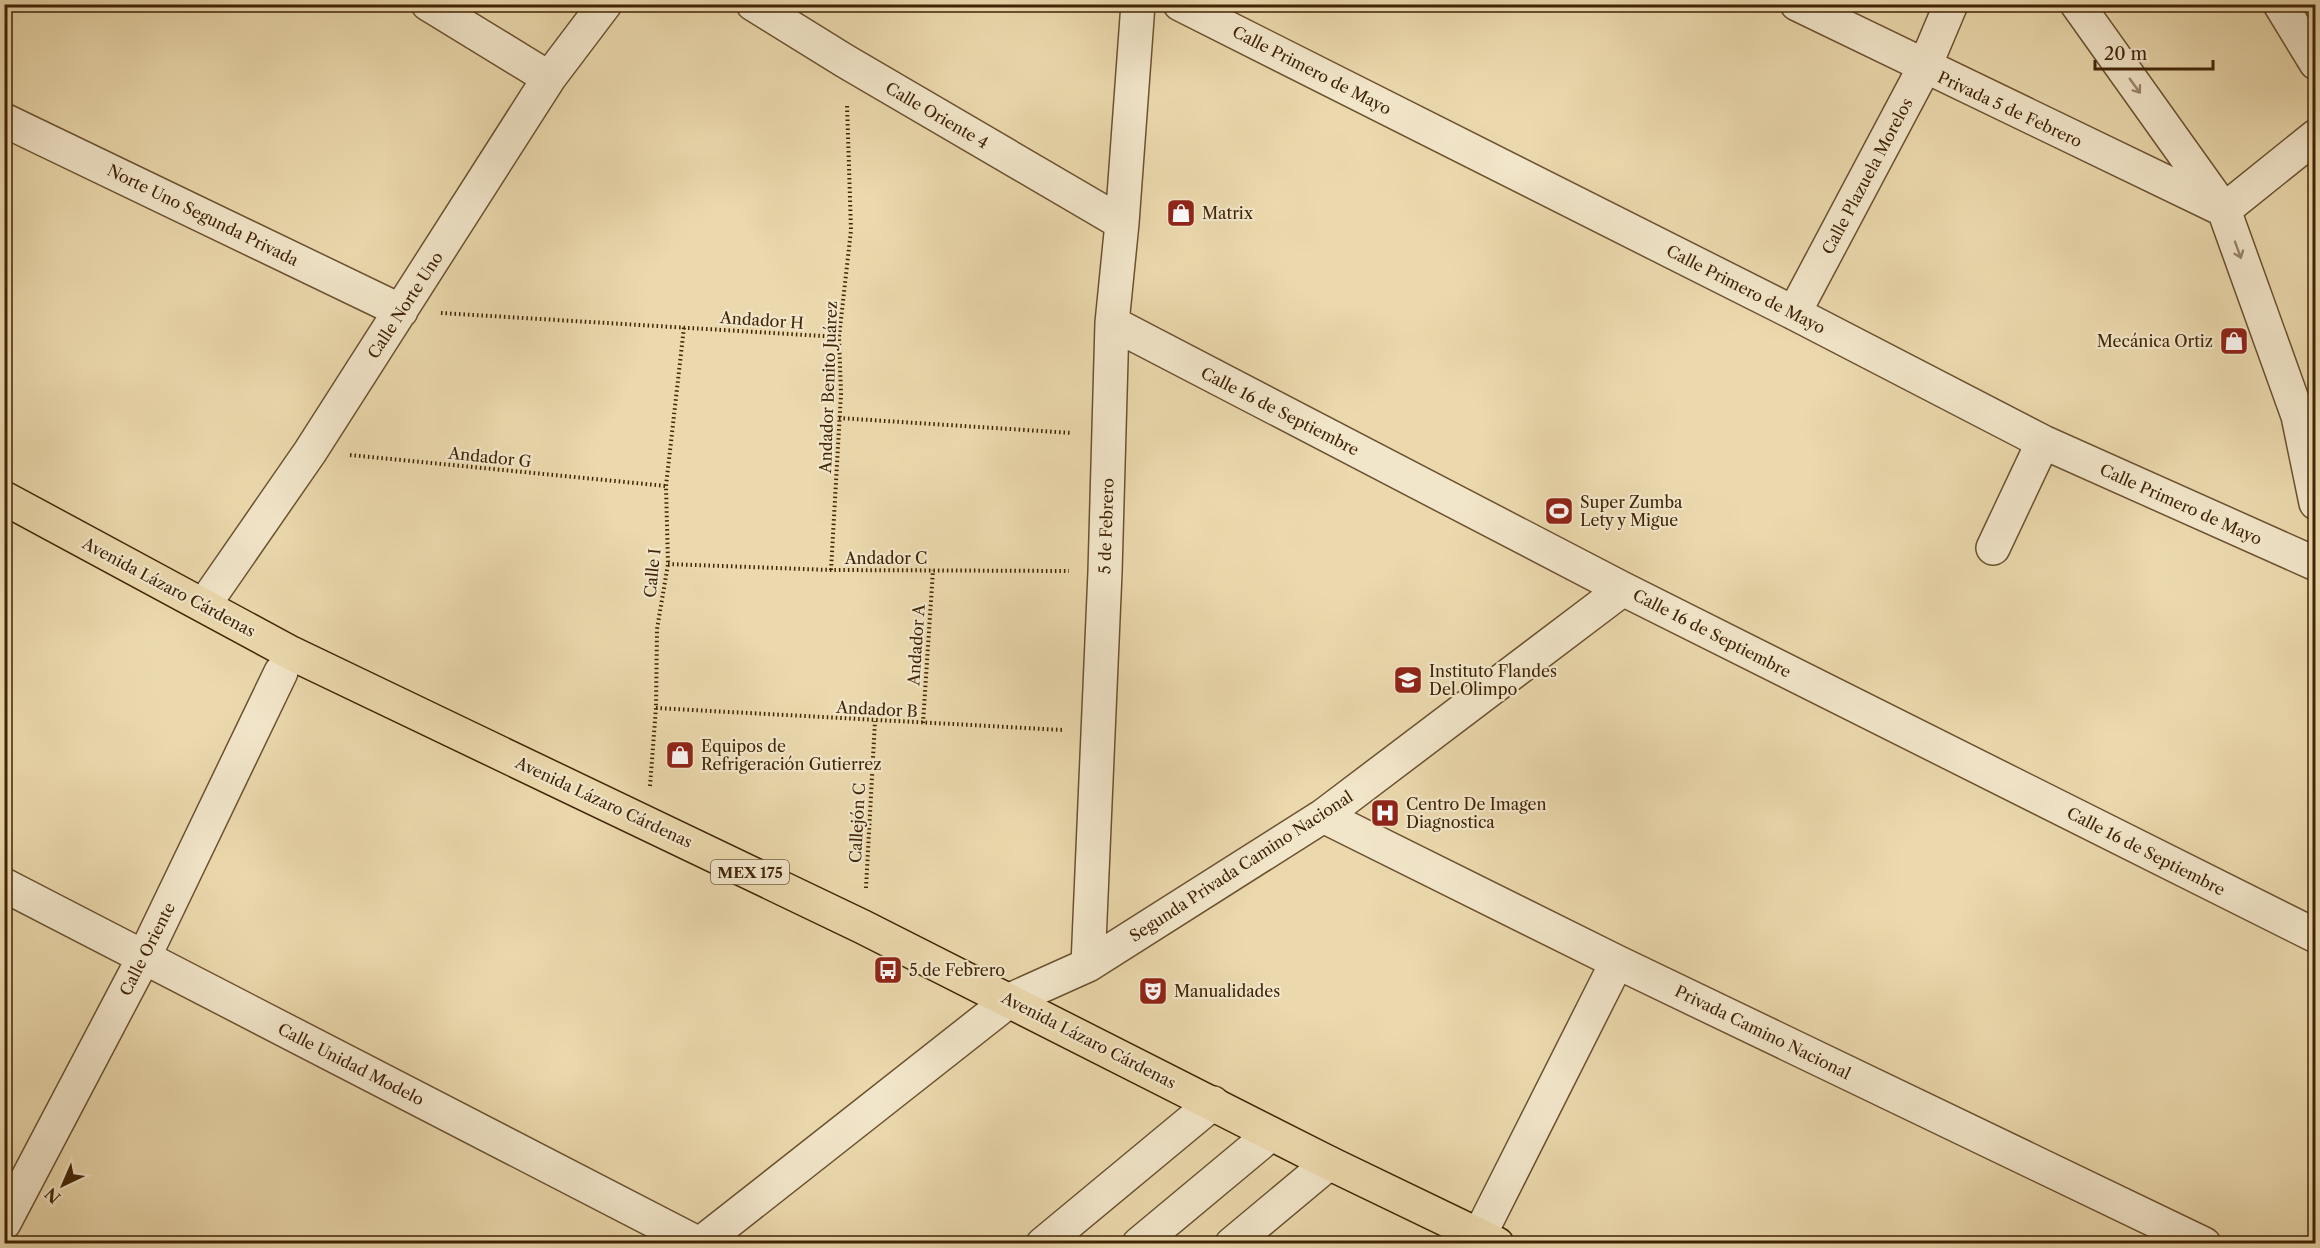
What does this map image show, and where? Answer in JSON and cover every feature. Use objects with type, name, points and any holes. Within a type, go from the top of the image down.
[{"type":"main road","name":"Avenida Lázaro Cárdenas","points":[[4,498],[291,653],[647,821],[1010,1000],[1329,1163],[1488,1240]]},
{"type":"street","points":[[428,4],[549,78]]},
{"type":"street","name":"Calle Norte Uno","points":[[204,605],[310,452],[549,78],[605,4]]},
{"type":"street","name":"Calle Oriente 4","points":[[753,4],[845,62],[1122,223]]},
{"type":"street","name":"5 de Febrero","points":[[1088,965],[1096,731],[1105,572],[1112,323],[1122,223],[1138,4]]},
{"type":"street","name":"Calle Primero de Mayo","points":[[1180,4],[1794,313],[2043,442],[2316,564]]},
{"type":"street","name":"Privada 5 de Febrero","points":[[1797,4],[1924,68],[2224,210]]},
{"type":"street","name":"Calle Plazuela Morelos","points":[[1794,313],[1924,68],[1951,4]]},
{"type":"street","points":[[2077,4],[2224,210],[2298,416],[2316,503]]},
{"type":"street","points":[[2280,4],[2316,63]]},
{"type":"street","name":"Norte Uno Segunda Privada","points":[[4,120],[401,311]]},
{"type":"street","points":[[2224,210],[2316,136]]},
{"type":"street","name":"Calle 16 de Septiembre","points":[[1112,323],[1623,589],[2316,936]]},
{"type":"street","points":[[1993,548],[2043,442]]},
{"type":"street","name":"Segunda Privada Camino Nacional","points":[[1088,965],[1323,816],[1623,589]]},
{"type":"street","name":"Calle Oriente","points":[[4,1223],[144,957],[281,672]]},
{"type":"street","name":"Privada Camino Nacional","points":[[1323,816],[1617,962],[2205,1244]]},
{"type":"street","name":"Calle Unidad Modelo","points":[[4,885],[699,1244]]},
{"type":"street","points":[[1488,1240],[1617,962]]},
{"type":"street","points":[[699,1244],[1010,1000],[1088,965]]},
{"type":"street","points":[[1043,1244],[1213,1103]]},
{"type":"street","points":[[1139,1244],[1271,1134]]},
{"type":"street","points":[[1232,1244],[1329,1163]]},
{"type":"street","points":[[4,1238],[15,1244]]},
{"type":"path","name":"Andador Benito Juárez","points":[[831,570],[839,418],[839,337],[851,230],[845,62]]},
{"type":"path","name":"Andador H","points":[[401,311],[839,337]]},
{"type":"path","name":"Calle I","points":[[647,821],[657,708],[657,629],[668,564],[666,486],[684,327]]},
{"type":"path","points":[[839,418],[1108,435]]},
{"type":"path","name":"Andador G","points":[[310,452],[666,486]]},
{"type":"path","name":"Andador C","points":[[668,564],[831,570],[1105,572]]},
{"type":"path","name":"Andador A","points":[[923,723],[933,570]]},
{"type":"path","name":"Andador B","points":[[657,708],[1096,731]]},
{"type":"path","name":"Callejón C","points":[[863,927],[875,721]]},
{"type":"place","name":"Matrix","points":[[1181,213]]},
{"type":"place","name":"Mecánica Ortiz","points":[[2234,341]]},
{"type":"place","name":"Super Zumba Lety y Migue","points":[[1559,511]]},
{"type":"place","name":"Instituto Flandes Del Olimpo","points":[[1408,680]]},
{"type":"place","name":"Equipos de Refrigeración Gutierrez","points":[[680,755]]},
{"type":"place","name":"Centro De Imagen Diagnostica","points":[[1385,813]]},
{"type":"place","name":"5 de Febrero","points":[[888,970]]},
{"type":"place","name":"Manualidades","points":[[1153,991]]}]
